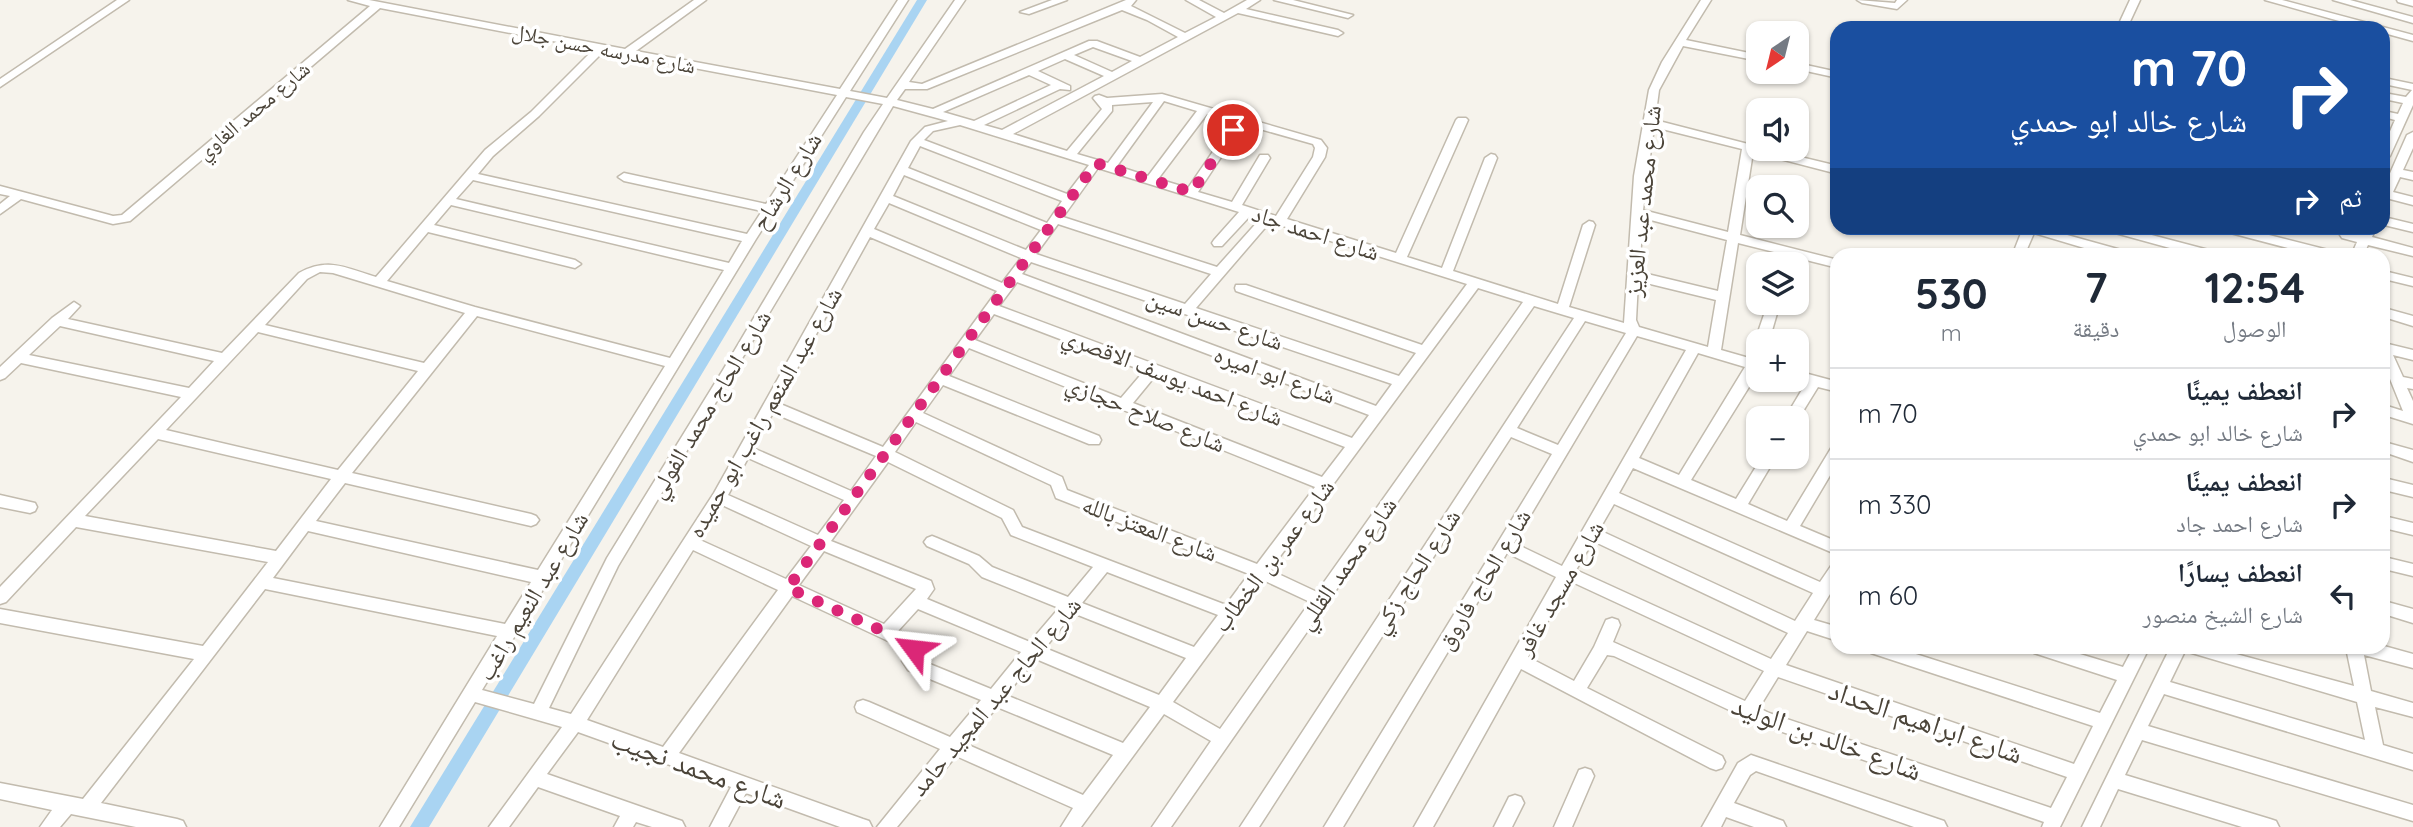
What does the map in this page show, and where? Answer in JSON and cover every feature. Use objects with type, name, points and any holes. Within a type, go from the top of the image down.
[{"type":"street","points":[[0,84],[124,0]]},
{"type":"street","name":"شارع مدرسه حسن جلال","points":[[353,0],[874,99]]},
{"type":"street","points":[[628,52],[701,0]]},
{"type":"street","name":"شارع الرشاح","points":[[674,364],[840,94],[903,0]]},
{"type":"street","name":"شارع الحاج محمد الفولي","points":[[533,711],[612,562],[891,101],[960,0]]},
{"type":"street","points":[[1026,12],[1062,0]]},
{"type":"street","points":[[1191,0],[1224,17]]},
{"type":"street","points":[[1004,134],[1255,0]]},
{"type":"street","points":[[1279,0],[1349,15]]},
{"type":"street","name":"شارع محمد عبد العزيز","points":[[1634,331],[1629,320],[1638,213],[1654,90],[1706,0]]},
{"type":"street","points":[[1862,0],[1897,6],[1902,0]]},
{"type":"street","points":[[2125,21],[2135,0]]},
{"type":"street","points":[[2270,0],[2350,21]]},
{"type":"street","points":[[2338,0],[2413,20]]},
{"type":"street","points":[[2402,0],[2413,3]]},
{"type":"street","points":[[902,85],[923,87],[1126,3],[1185,37]]},
{"type":"street","name":"شارع محمد الغاوي","points":[[19,195],[113,220],[129,216],[378,5]]},
{"type":"street","points":[[1236,10],[1338,33]]},
{"type":"street","points":[[2390,32],[2413,38]]},
{"type":"street","points":[[1680,42],[1746,55]]},
{"type":"street","points":[[934,112],[1096,43],[1141,61]]},
{"type":"street","points":[[379,282],[504,137],[535,114],[602,47]]},
{"type":"street","points":[[1065,55],[1112,76]]},
{"type":"street","points":[[1810,69],[1830,73]]},
{"type":"street","points":[[1029,71],[1108,105],[1107,111],[1070,155]]},
{"type":"street","points":[[2390,82],[2413,87]]},
{"type":"street","points":[[1060,85],[969,123],[924,131],[917,142],[1069,199]]},
{"type":"street","points":[[2390,96],[2411,97],[2401,118],[2390,132]]},
{"type":"street","points":[[1104,102],[1162,97],[1313,139],[1319,145],[1319,157],[1275,218],[1219,272],[1186,310]]},
{"type":"street","points":[[1111,167],[1162,97]]},
{"type":"street","name":"شارع احمد جاد","points":[[874,99],[934,112],[1582,316],[1694,348],[1746,358]]},
{"type":"street","points":[[1151,180],[1205,108]]},
{"type":"street","points":[[2390,115],[2401,118]]},
{"type":"street","points":[[1400,259],[1462,120]]},
{"type":"street","points":[[1648,122],[1746,146]]},
{"type":"street","points":[[1192,192],[1233,130]]},
{"type":"street","points":[[2390,135],[2412,139],[2390,184]]},
{"type":"street","name":"شارع عبد المنعم راغب ابو حميده","points":[[498,827],[575,723],[719,497],[917,142]]},
{"type":"street","points":[[1217,243],[1242,208],[1264,158]]},
{"type":"street","points":[[1446,273],[1491,158]]},
{"type":"street","points":[[1714,353],[1746,159]]},
{"type":"street","points":[[1803,161],[1830,168]]},
{"type":"street","points":[[667,756],[1096,163]]},
{"type":"street","points":[[902,170],[1052,223],[1219,272]]},
{"type":"street","points":[[2396,172],[2413,176]]},
{"type":"street","points":[[472,176],[750,239]]},
{"type":"street","points":[[624,177],[769,209]]},
{"type":"street","points":[[0,190],[19,195]]},
{"type":"street","points":[[0,211],[19,195]]},
{"type":"street","name":"شارع حسن سين","points":[[886,197],[1028,256],[1402,382]]},
{"type":"street","points":[[2390,197],[2413,201]]},
{"type":"street","points":[[448,201],[733,268]]},
{"type":"street","points":[[1638,213],[1830,262]]},
{"type":"street","points":[[2390,222],[2413,228]]},
{"type":"street","points":[[1562,310],[1589,225]]},
{"type":"street","points":[[428,228],[575,264]]},
{"type":"street","points":[[867,231],[1004,289]]},
{"type":"street","points":[[2054,235],[2100,248]]},
{"type":"street","points":[[2138,235],[2186,248]]},
{"type":"street","points":[[2254,235],[2305,248]]},
{"type":"street","points":[[2370,235],[2413,251]]},
{"type":"street","points":[[0,597],[303,276],[318,268],[333,269],[474,311],[674,364]]},
{"type":"street","points":[[1633,275],[1723,297]]},
{"type":"street","name":"شارع ابو اميره","points":[[1014,276],[1379,413]]},
{"type":"street","points":[[2390,276],[2413,282]]},
{"type":"street","name":"شارع عمر بن الخطاب","points":[[1070,827],[1476,282]]},
{"type":"street","points":[[1241,288],[1425,351]]},
{"type":"street","name":"شارع محمد القللي","points":[[1161,827],[1531,300]]},
{"type":"street","points":[[0,375],[74,306]]},
{"type":"street","name":"شارع احمد يوسف الاقصري","points":[[991,308],[1355,445]]},
{"type":"street","points":[[86,809],[342,475],[474,311]]},
{"type":"street","points":[[2390,315],[2413,321]]},
{"type":"street","name":"شارع الحاج زكي","points":[[1249,827],[1582,316]]},
{"type":"street","points":[[57,321],[225,359]]},
{"type":"street","points":[[256,327],[428,369]]},
{"type":"street","name":"شارع الحاج فاروق","points":[[1333,827],[1634,331]]},
{"type":"street","name":"شارع صلاح حجازي","points":[[966,342],[1325,485]]},
{"type":"street","name":"شارع مسجد غافر","points":[[1423,827],[1694,348]]},
{"type":"street","points":[[2390,349],[2413,355]]},
{"type":"street","points":[[18,358],[192,394]]},
{"type":"street","name":"شارع عبد النعيم راغب","points":[[388,827],[674,364]]},
{"type":"street","points":[[2390,364],[2413,418]]},
{"type":"street","points":[[1123,405],[1153,369]]},
{"type":"street","points":[[940,378],[1094,440]]},
{"type":"street","points":[[1682,483],[1746,378]]},
{"type":"street","points":[[1809,379],[1830,385]]},
{"type":"street","points":[[2396,380],[2413,384]]},
{"type":"street","points":[[1800,406],[1815,381]]},
{"type":"street","points":[[771,406],[885,454],[1008,514],[1016,531],[1230,613]]},
{"type":"street","points":[[2390,412],[2413,418]]},
{"type":"street","name":"شارع المعتز بالله","points":[[913,415],[1058,481],[1061,494],[1261,572],[1320,600]]},
{"type":"street","points":[[1508,430],[1561,452]]},
{"type":"street","points":[[155,433],[531,520]]},
{"type":"street","points":[[2390,449],[2413,456]]},
{"type":"street","points":[[746,451],[853,498]]},
{"type":"street","points":[[1631,461],[1830,546]]},
{"type":"street","points":[[1790,528],[1830,462]]},
{"type":"street","points":[[1739,507],[1762,469]]},
{"type":"street","points":[[2390,485],[2413,491]]},
{"type":"street","points":[[1611,496],[1830,579]]},
{"type":"street","points":[[719,497],[820,543],[925,586],[926,589],[887,633]]},
{"type":"street","points":[[0,501],[30,507]]},
{"type":"street","points":[[73,520],[280,558]]},
{"type":"street","points":[[2390,523],[2413,529]]},
{"type":"street","points":[[305,524],[543,578]]},
{"type":"street","points":[[1590,533],[1800,627],[1830,633]]},
{"type":"street","points":[[690,542],[914,647],[910,661],[912,664],[1126,752]]},
{"type":"street","points":[[932,542],[974,560],[986,572],[1198,656]]},
{"type":"street","name":"شارع ابراهيم الحداد","points":[[1504,545],[1774,668],[2078,773]]},
{"type":"street","points":[[2390,564],[2413,570]]},
{"type":"street","name":"شارع الحاج عبد المجيد حامد","points":[[886,827],[1104,565]]},
{"type":"street","points":[[262,582],[510,632]]},
{"type":"street","points":[[1748,711],[1830,583]]},
{"type":"street","points":[[916,601],[1162,704],[1223,739]]},
{"type":"street","points":[[2390,610],[2413,616]]},
{"type":"street","points":[[0,615],[207,654]]},
{"type":"street","points":[[1577,690],[1612,625]]},
{"type":"street","name":"شارع خالد بن الوليد","points":[[1602,647],[1616,649],[1748,711],[2053,822]]},
{"type":"street","points":[[1895,654],[2104,722]]},
{"type":"street","points":[[2059,654],[2127,676]]},
{"type":"street","points":[[2053,822],[2138,654]]},
{"type":"street","points":[[2091,827],[2175,654]]},
{"type":"street","points":[[2213,654],[2413,710]]},
{"type":"street","points":[[2355,654],[2376,751]]},
{"type":"street","points":[[2386,654],[2413,661]]},
{"type":"street","points":[[1518,660],[1716,762]]},
{"type":"street","points":[[2160,686],[2413,762]]},
{"type":"street","name":"شارع محمد نجيب","points":[[472,694],[575,723],[863,827]]},
{"type":"street","points":[[863,707],[1086,805]]},
{"type":"street","points":[[2138,731],[2413,813]]},
{"type":"street","points":[[1710,827],[1744,769],[1751,763],[1938,827]]},
{"type":"street","points":[[1563,827],[1585,776]]},
{"type":"street","points":[[534,778],[627,820],[676,827]]},
{"type":"street","points":[[2115,780],[2270,827]]},
{"type":"street","points":[[719,827],[741,785]]},
{"type":"street","points":[[0,791],[177,827]]},
{"type":"street","points":[[1503,827],[1515,803]]},
{"type":"street","points":[[49,827],[67,805]]},
{"type":"street","points":[[1722,807],[1777,827]]},
{"type":"waterway","points":[[419,827],[922,0]]},
{"type":"route","points":[[914,649],[909,643],[788,588],[1096,163],[1192,192],[1233,130]]}]
